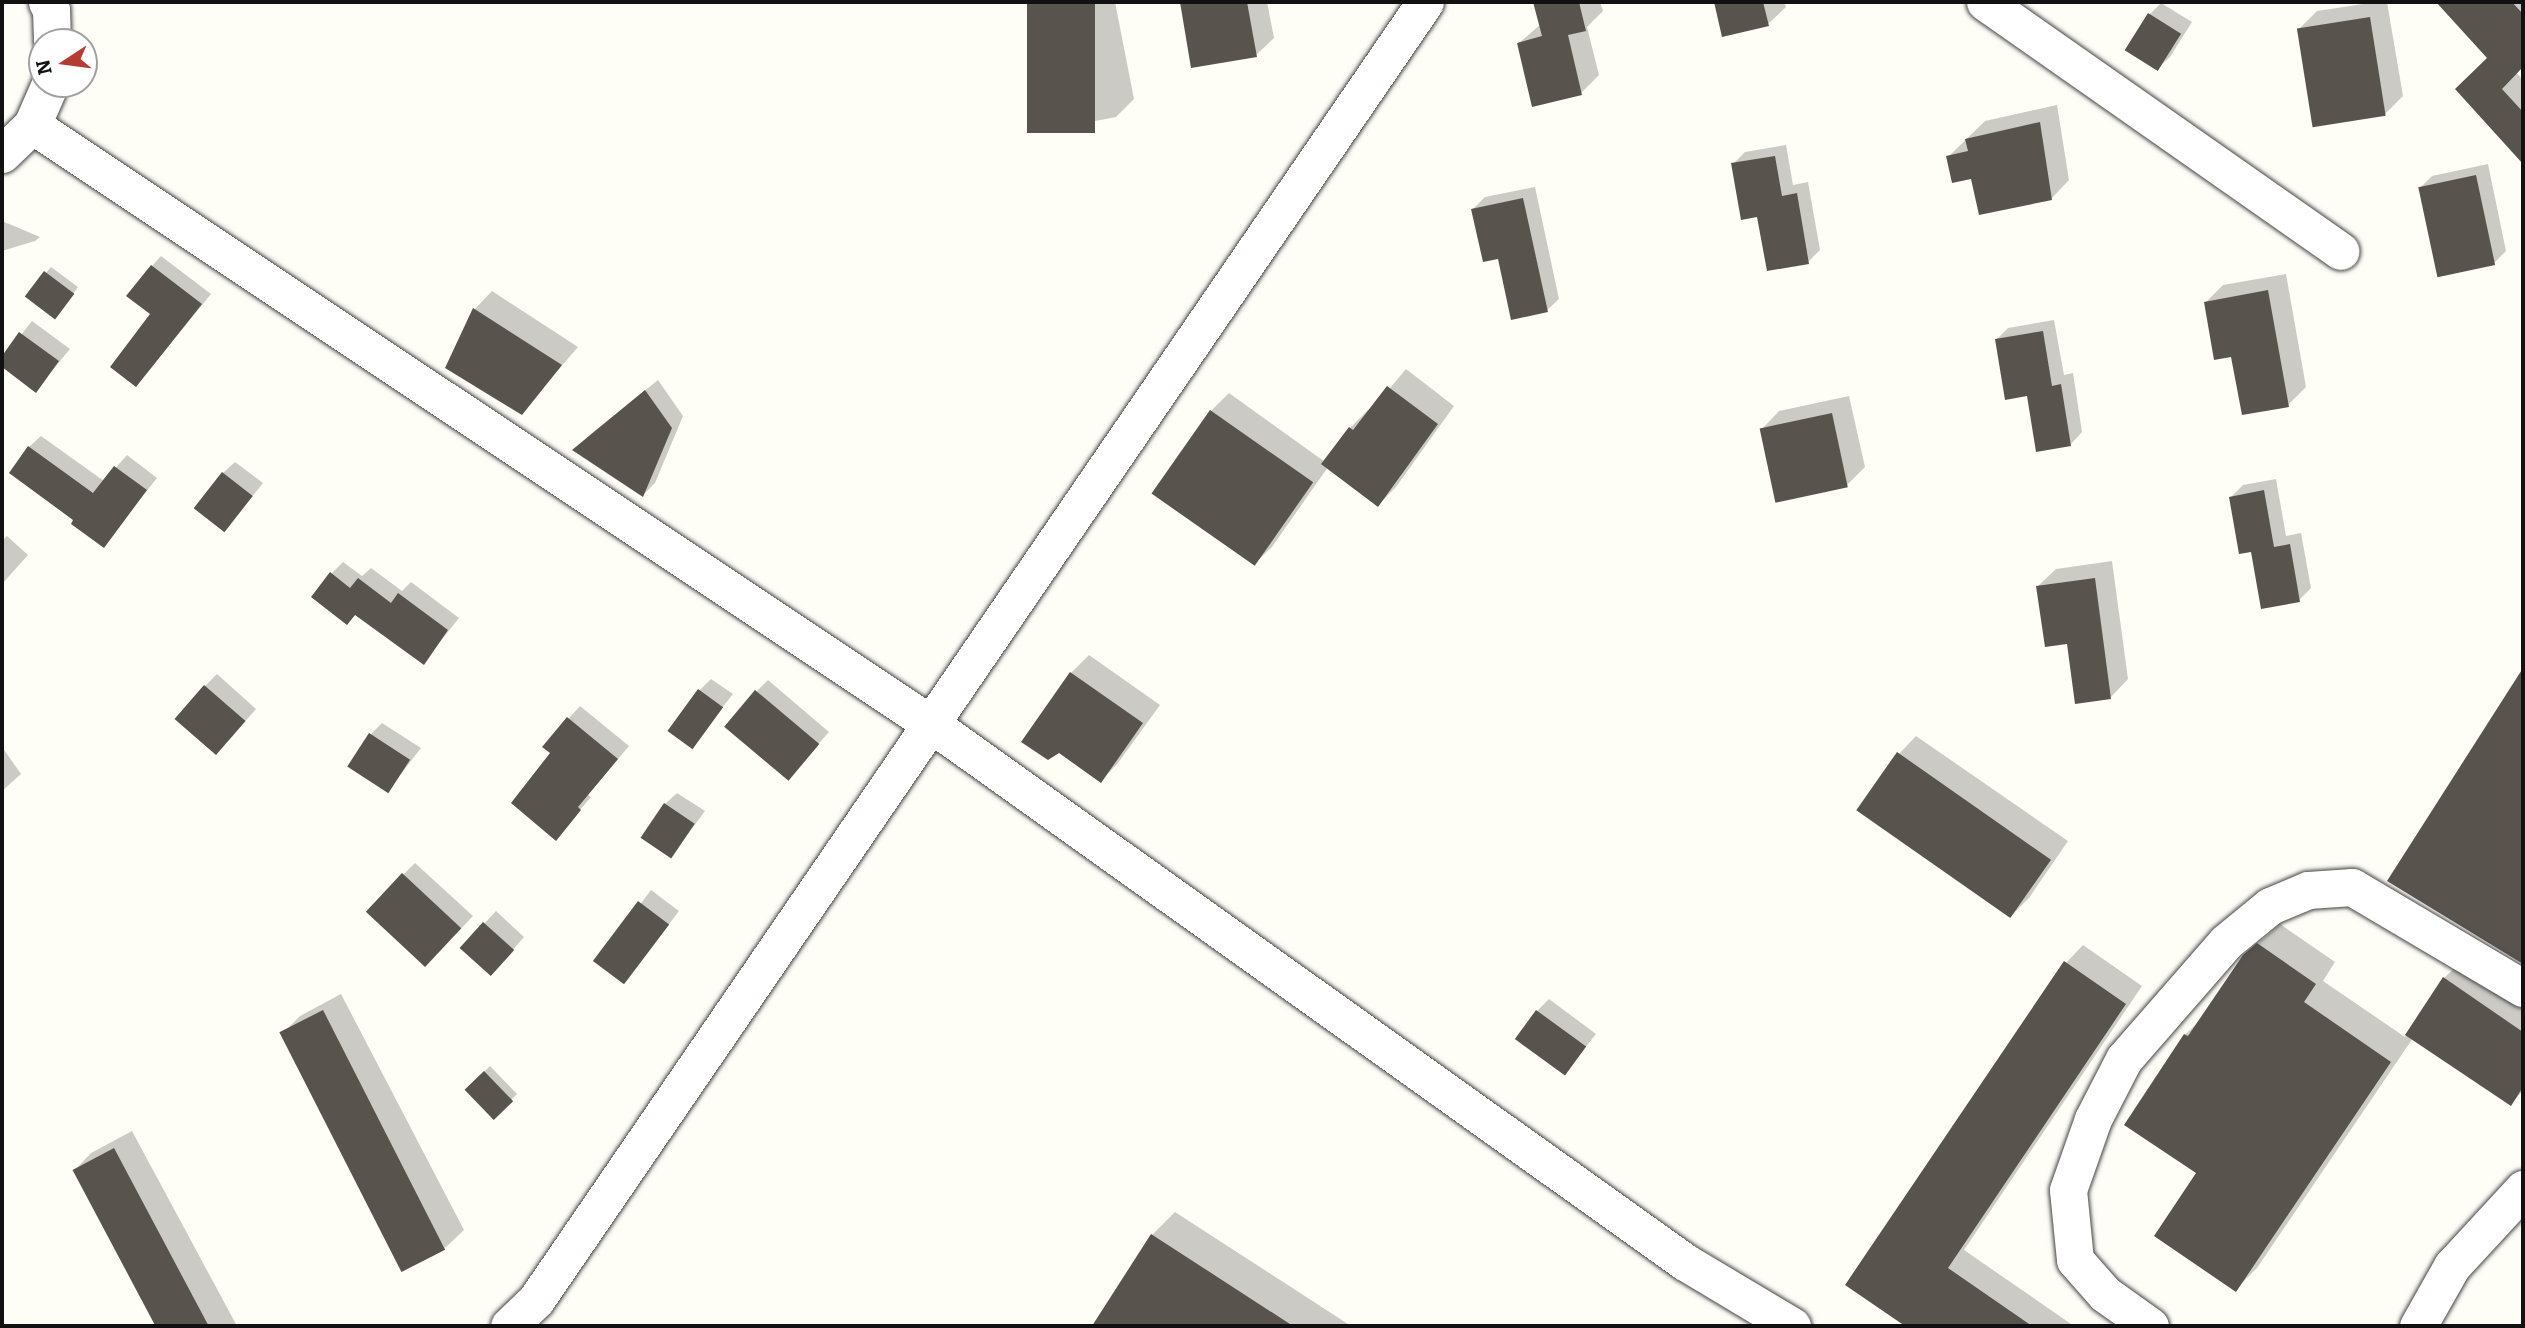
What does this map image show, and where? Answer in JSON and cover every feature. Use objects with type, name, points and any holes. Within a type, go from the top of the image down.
[{"type":"street","points":[[47,2],[51,10],[52,28]]},
{"type":"street","points":[[509,1326],[536,1300],[1425,2]]},
{"type":"street","points":[[1985,2],[2341,251]]},
{"type":"street","points":[[2,154],[32,125],[44,98]]},
{"type":"street","points":[[32,125],[931,724],[1685,1262],[1792,1326]]},
{"type":"street","points":[[2150,1326],[2105,1294],[2075,1260],[2068,1190],[2093,1119],[2124,1059],[2226,943],[2270,906],[2308,890],[2352,887],[2523,988]]},
{"type":"street","points":[[2418,1326],[2452,1266],[2523,1189]]},
{"type":"building","points":[[1027,2],[1095,2],[1095,133],[1027,133]]},
{"type":"building","points":[[1180,2],[1247,2],[1257,57],[1191,68]]},
{"type":"building","points":[[1533,2],[1579,2],[1586,31],[1568,35],[1582,95],[1532,107],[1517,43],[1542,36]]},
{"type":"building","points":[[1714,2],[1763,2],[1769,26],[1722,37]]},
{"type":"building","points":[[2436,2],[2512,2],[2523,14],[2523,67],[2502,89],[2523,112],[2523,164],[2455,89],[2487,58]]},
{"type":"building","points":[[2148,13],[2181,34],[2158,71],[2125,50]]},
{"type":"building","points":[[2370,17],[2386,116],[2313,127],[2297,29]]},
{"type":"building","points":[[2040,122],[2052,200],[1979,215],[1971,179],[1952,183],[1946,156],[1968,151],[1965,139]]},
{"type":"building","points":[[1775,156],[1782,196],[1797,193],[1809,264],[1767,271],[1757,217],[1741,220],[1731,163]]},
{"type":"building","points":[[2476,175],[2495,265],[2437,277],[2418,187]]},
{"type":"building","points":[[1523,198],[1548,312],[1511,320],[1498,259],[1483,262],[1471,209]]},
{"type":"building","points":[[151,265],[202,304],[136,387],[110,367],[150,314],[126,296]]},
{"type":"building","points":[[44,271],[74,294],[55,319],[25,297]]},
{"type":"building","points":[[2268,290],[2289,407],[2242,415],[2231,357],[2214,360],[2204,302]]},
{"type":"building","points":[[473,308],[562,365],[522,415],[445,368]]},
{"type":"building","points":[[2043,331],[2052,386],[2061,384],[2071,446],[2036,452],[2027,396],[2005,400],[1995,339]]},
{"type":"building","points":[[19,332],[59,361],[36,393],[2,367],[2,356]]},
{"type":"building","points":[[1387,386],[1438,424],[1378,507],[1321,464],[1349,427],[1353,430]]},
{"type":"building","points":[[645,390],[672,428],[643,497],[572,450]]},
{"type":"building","points":[[1210,410],[1313,482],[1255,566],[1151,494]]},
{"type":"building","points":[[1832,413],[1848,487],[1775,503],[1760,428]]},
{"type":"building","points":[[28,446],[93,493],[114,466],[147,490],[104,548],[71,524],[73,520],[9,473]]},
{"type":"building","points":[[222,472],[253,496],[224,532],[194,508]]},
{"type":"building","points":[[2264,490],[2274,547],[2290,544],[2300,602],[2261,609],[2251,552],[2239,554],[2229,497]]},
{"type":"building","points":[[330,572],[350,588],[358,578],[391,603],[398,593],[448,630],[424,665],[355,615],[347,625],[311,597]]},
{"type":"building","points":[[2095,578],[2111,699],[2075,704],[2067,644],[2045,647],[2036,586]]},
{"type":"building","points":[[2523,668],[2523,964],[2387,881]]},
{"type":"building","points":[[1070,672],[1143,723],[1101,783],[1059,753],[1048,760],[1021,742]]},
{"type":"building","points":[[204,685],[246,721],[216,755],[174,719]]},
{"type":"building","points":[[698,689],[723,707],[693,749],[667,731]]},
{"type":"building","points":[[755,690],[819,744],[788,781],[724,727]]},
{"type":"building","points":[[567,717],[618,759],[578,807],[581,810],[556,841],[511,803],[550,753],[542,747]]},
{"type":"building","points":[[369,733],[410,760],[388,793],[347,767]]},
{"type":"building","points":[[1897,752],[2051,860],[2010,918],[1856,810]]},
{"type":"building","points":[[664,803],[695,824],[671,859],[641,838]]},
{"type":"building","points":[[402,873],[461,928],[425,967],[366,912]]},
{"type":"building","points":[[638,901],[669,924],[624,984],[593,961]]},
{"type":"building","points":[[483,922],[514,950],[491,976],[460,948]]},
{"type":"building","points":[[2257,943],[2316,984],[2304,1002],[2391,1062],[2236,1292],[2154,1236],[2196,1173],[2124,1125],[2184,1034],[2188,1036],[2243,955]]},
{"type":"building","points":[[2064,961],[2126,1004],[1948,1268],[2032,1326],[1905,1326],[1845,1285]]},
{"type":"building","points":[[2443,977],[2523,1032],[2523,1087],[2511,1106],[2405,1035]]},
{"type":"building","points":[[323,1010],[445,1250],[401,1272],[279,1032]]},
{"type":"building","points":[[1536,1010],[1586,1046],[1565,1076],[1515,1039]]},
{"type":"building","points":[[484,1071],[513,1101],[494,1120],[465,1090]]},
{"type":"building","points":[[114,1148],[209,1326],[155,1326],[73,1170]]},
{"type":"building","points":[[1151,1234],[1293,1326],[1092,1326]]}]
